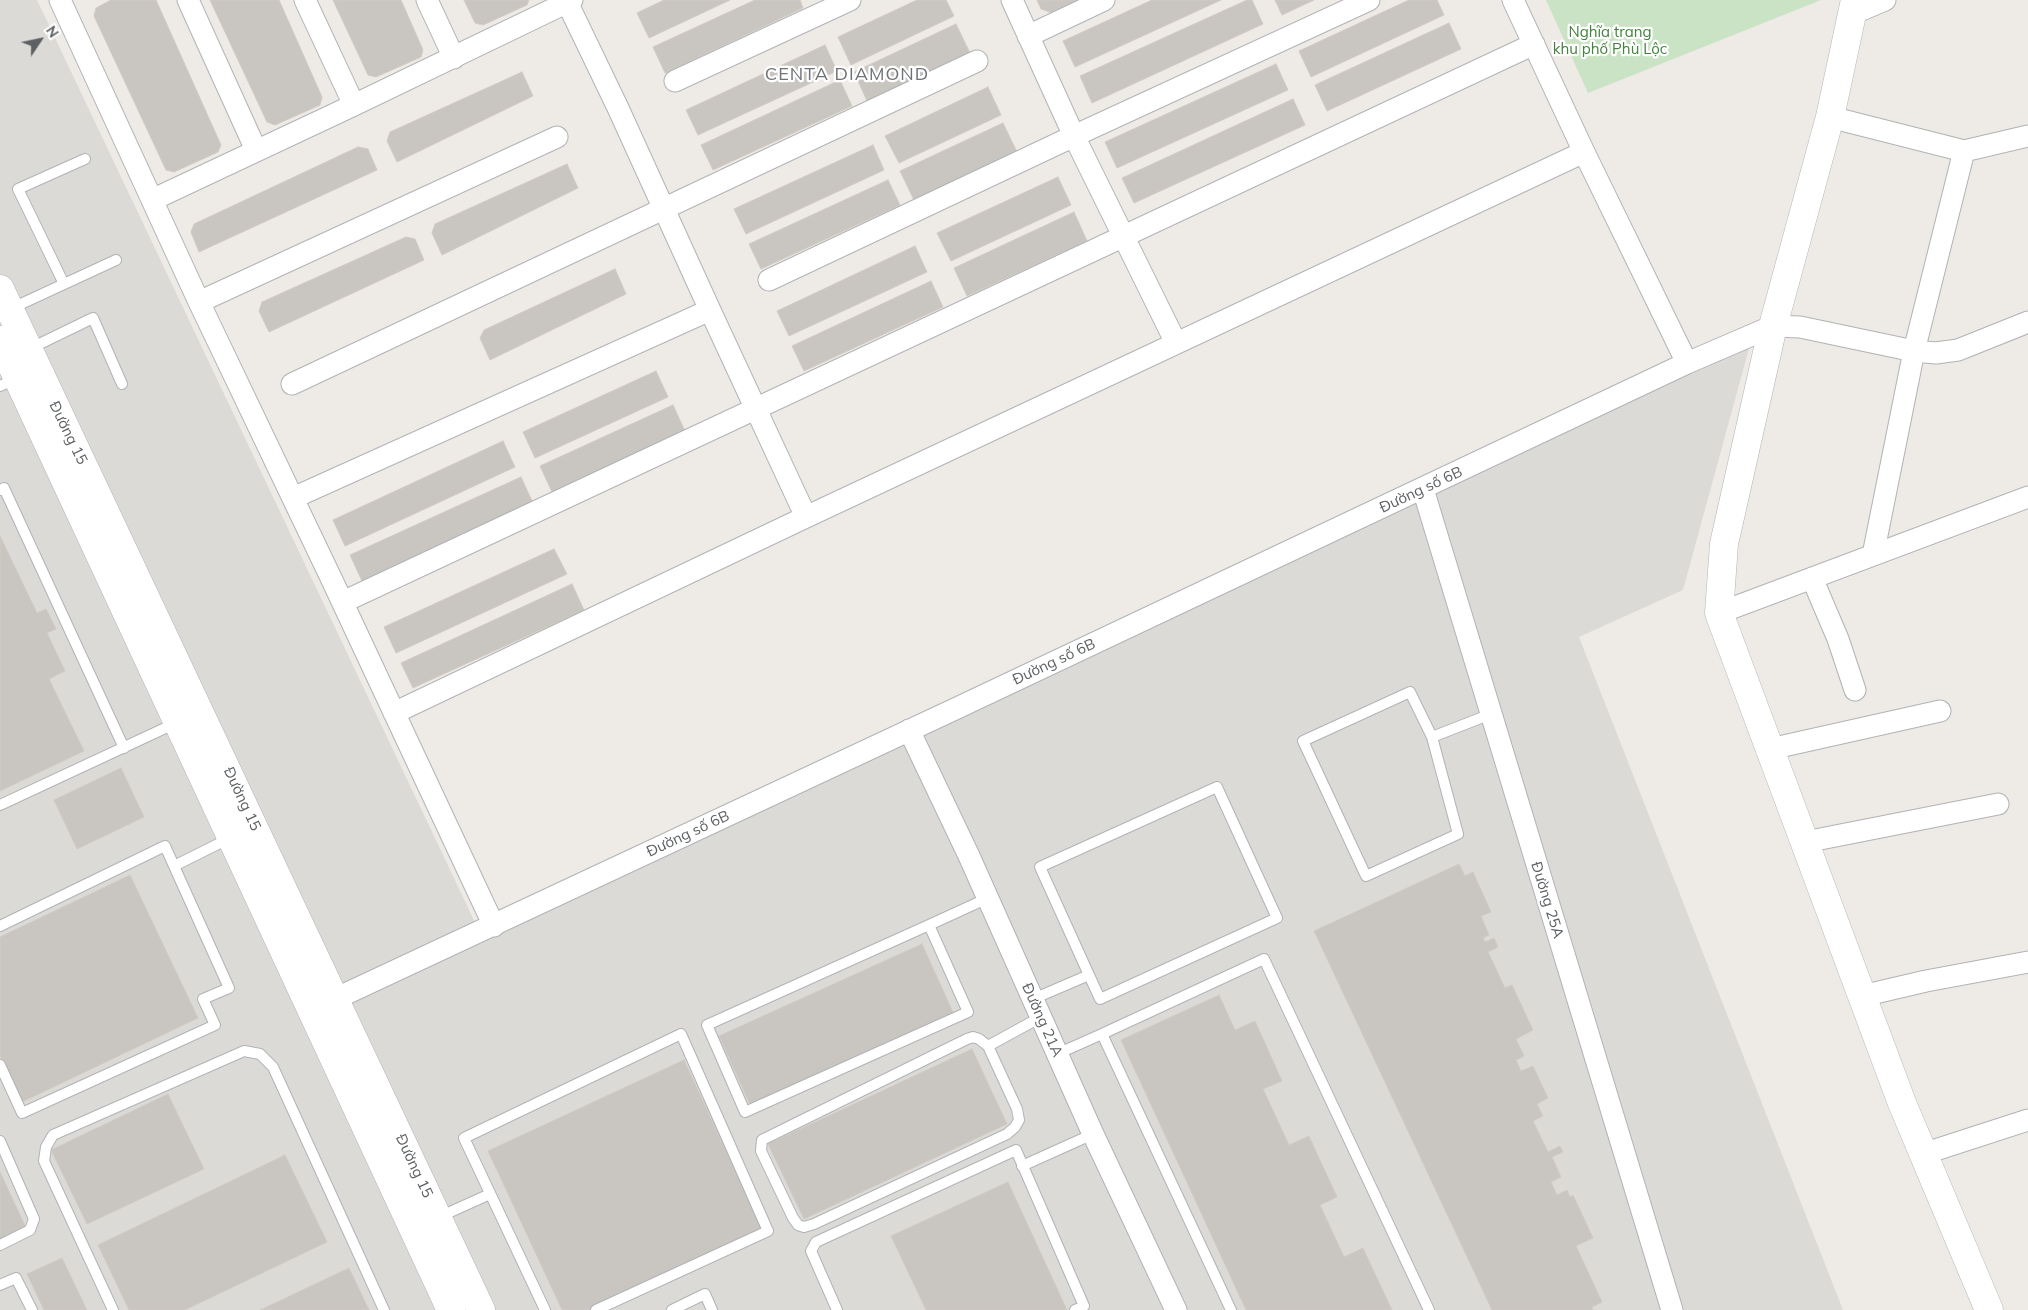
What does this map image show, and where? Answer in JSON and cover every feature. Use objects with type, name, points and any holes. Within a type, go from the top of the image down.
[{"type":"street","points":[[60,0],[199,302],[343,602],[494,926]]},
{"type":"street","points":[[188,0],[256,150]]},
{"type":"street","points":[[306,0],[354,105]]},
{"type":"street","points":[[427,0],[454,58]]},
{"type":"street","points":[[675,81],[850,0]]},
{"type":"street","points":[[1012,0],[1074,136],[1176,343]]},
{"type":"street","points":[[1028,36],[1104,0]]},
{"type":"street","points":[[769,280],[1074,136],[1369,0]]},
{"type":"street","points":[[1513,0],[1584,152],[1687,363]]},
{"type":"street","points":[[1885,0],[1853,7],[1830,117],[1773,326],[1724,544],[1719,613],[1902,1103],[1989,1310]]},
{"type":"street","points":[[152,200],[454,58],[569,1],[806,516]]},
{"type":"street","points":[[343,602],[1534,44]]},
{"type":"street","points":[[292,384],[977,61]]},
{"type":"street","points":[[1830,117],[1964,151],[2028,136]]},
{"type":"street","points":[[199,302],[556,137]]},
{"type":"street","points":[[1873,555],[1914,351],[1964,151]]},
{"type":"street","points":[[394,712],[806,516],[1584,152]]},
{"type":"street","name":"Đường 15","points":[[5,299],[11,362],[451,1310]]},
{"type":"street","points":[[293,498],[710,310]]},
{"type":"street","points":[[1773,326],[1800,327],[1914,351],[1936,353],[1958,350],[2028,322]]},
{"type":"street","name":"Đường số 6B","points":[[311,1010],[494,926],[1687,363],[1773,326]]},
{"type":"street","name":"Đường 15","points":[[11,362],[335,998],[481,1310]]},
{"type":"street","name":"Đường 25A","points":[[1423,489],[1672,1310]]},
{"type":"street","points":[[1719,613],[2028,497]]},
{"type":"street","points":[[1812,578],[1838,639],[1854,690]]},
{"type":"street","points":[[1770,749],[1940,711]]},
{"type":"street","name":"Đường 21A","points":[[909,730],[988,898],[1093,1134],[1176,1310]]},
{"type":"street","points":[[1805,842],[1998,804]]},
{"type":"street","points":[[1862,996],[1926,981],[2028,962]]},
{"type":"street","points":[[1923,1154],[2028,1120]]},
{"type":"lane","points":[[64,284],[18,189],[85,159]]},
{"type":"lane","points":[[5,299],[64,284],[116,260]]},
{"type":"lane","points":[[11,362],[93,318],[122,384]]},
{"type":"lane","points":[[0,490],[4,488],[124,748]]},
{"type":"lane","points":[[1410,692],[1432,736],[1458,834],[1366,876],[1303,741],[1410,692]]},
{"type":"lane","points":[[1432,736],[1491,714]]},
{"type":"lane","points":[[0,805],[177,722]]},
{"type":"lane","points":[[1217,787],[1277,918],[1100,998],[1089,976],[1040,867],[1217,787]]},
{"type":"lane","points":[[174,866],[231,838]]},
{"type":"lane","points":[[0,926],[165,846],[229,988],[203,999],[215,1025],[22,1113],[0,1065]]},
{"type":"lane","points":[[929,925],[968,1012],[745,1112],[707,1025],[988,898]]},
{"type":"lane","points":[[1058,1054],[1264,959],[1429,1310]]},
{"type":"lane","points":[[988,1046],[1037,1008],[1089,976]]},
{"type":"lane","points":[[545,1310],[464,1138],[680,1034],[768,1231],[596,1310]]},
{"type":"lane","points":[[1102,1034],[1231,1310]]},
{"type":"lane","points":[[967,1038],[979,1039],[988,1046],[1016,1109],[1018,1120],[1015,1127],[1007,1134],[814,1224],[804,1227],[798,1225],[761,1151],[762,1140],[967,1038]]},
{"type":"lane","points":[[113,1310],[44,1160],[46,1147],[54,1135],[244,1051],[260,1054],[273,1067],[384,1310]]},
{"type":"lane","points":[[1022,1166],[1093,1134]]},
{"type":"lane","points":[[0,1141],[34,1219],[30,1230],[0,1245]]},
{"type":"lane","points":[[837,1310],[811,1251],[816,1242],[1016,1150],[1084,1306],[1075,1310]]},
{"type":"lane","points":[[438,1218],[490,1194]]},
{"type":"lane","points":[[0,1285],[16,1278],[32,1310]]},
{"type":"lane","points":[[672,1310],[705,1294],[712,1310]]},
{"type":"shaded area","points":[[0,0],[37,0],[481,935],[1751,341],[1683,590],[1579,637],[1843,1310],[0,1310]]},
{"type":"green space","name":"Nghĩa trang khu phố Phù Lộc","points":[[1546,0],[1821,0],[1588,93]]},
{"type":"building","points":[[111,0],[156,0],[221,145],[218,152],[174,172],[166,170],[94,16],[96,8]]},
{"type":"building","points":[[210,0],[279,0],[322,97],[320,105],[275,125],[267,122]]},
{"type":"building","points":[[333,0],[401,0],[423,50],[421,57],[376,77],[368,75]]},
{"type":"building","points":[[464,0],[529,0],[527,5],[483,25],[475,23]]},
{"type":"building","points":[[664,0],[730,0],[649,38],[637,13]]},
{"type":"building","points":[[755,0],[800,0],[803,8],[665,73],[653,47]]},
{"type":"building","points":[[917,0],[946,0],[954,16],[851,65],[838,37]]},
{"type":"building","points":[[1037,0],[1087,0],[1055,14],[1041,9]]},
{"type":"building","points":[[1152,0],[1221,0],[1075,67],[1063,41]]},
{"type":"building","points":[[1247,0],[1252,0],[1263,24],[1092,103],[1080,76]]},
{"type":"building","points":[[1275,0],[1314,0],[1282,15]]},
{"type":"building","points":[[1409,0],[1437,0],[1444,15],[1311,77],[1299,51]]},
{"type":"building","points":[[1449,23],[1461,49],[1327,111],[1315,85]]},
{"type":"building","points":[[956,24],[970,53],[867,101],[854,72]]},
{"type":"building","points":[[825,45],[837,71],[698,135],[686,110]]},
{"type":"building","points":[[1276,64],[1288,90],[1117,168],[1105,142]]},
{"type":"building","points":[[522,72],[533,96],[397,162],[387,141],[390,132]]},
{"type":"building","points":[[840,80],[852,106],[713,170],[701,145]]},
{"type":"building","points":[[988,87],[1001,115],[899,163],[885,136]]},
{"type":"building","points":[[1293,99],[1305,125],[1134,203],[1122,178]]},
{"type":"building","points":[[1003,123],[1017,152],[914,200],[900,171]]},
{"type":"building","points":[[873,145],[884,170],[746,234],[734,209]]},
{"type":"building","points":[[358,147],[368,149],[377,170],[199,252],[191,232],[194,224]]},
{"type":"building","points":[[567,164],[578,188],[442,255],[432,233],[435,224]]},
{"type":"building","points":[[1058,177],[1071,205],[951,261],[937,233]]},
{"type":"building","points":[[888,180],[900,205],[761,269],[749,244]]},
{"type":"building","points":[[1074,212],[1087,241],[967,296],[954,268]]},
{"type":"building","points":[[406,237],[415,239],[424,260],[269,332],[259,311],[262,302]]},
{"type":"building","points":[[915,246],[927,272],[789,336],[777,311]]},
{"type":"building","points":[[615,269],[626,294],[490,360],[480,338],[484,330]]},
{"type":"building","points":[[931,281],[943,307],[804,371],[792,346]]},
{"type":"building","points":[[656,371],[668,397],[535,458],[523,432]]},
{"type":"building","points":[[673,405],[685,431],[552,492],[540,466]]},
{"type":"building","points":[[503,441],[515,467],[345,546],[333,520]]},
{"type":"building","points":[[521,477],[533,503],[362,581],[350,555]]},
{"type":"building","points":[[0,536],[37,613],[46,609],[56,629],[47,633],[65,671],[49,679],[84,751],[0,791]]},
{"type":"building","points":[[554,549],[567,574],[396,653],[384,627]]},
{"type":"building","points":[[572,584],[584,610],[413,688],[401,663]]},
{"type":"building","points":[[121,768],[144,817],[77,849],[54,800]]},
{"type":"building","points":[[1459,864],[1465,876],[1473,872],[1491,912],[1481,916],[1489,935],[1483,938],[1485,942],[1494,938],[1498,947],[1488,952],[1505,988],[1512,985],[1533,1030],[1516,1039],[1524,1056],[1516,1060],[1521,1071],[1533,1066],[1548,1098],[1537,1104],[1543,1116],[1533,1121],[1548,1152],[1560,1146],[1563,1152],[1552,1157],[1561,1177],[1551,1182],[1557,1195],[1567,1190],[1570,1197],[1573,1195],[1593,1238],[1576,1246],[1602,1302],[1592,1307],[1593,1310],[1492,1310],[1314,931]]},
{"type":"building","points":[[130,875],[198,1018],[22,1102],[0,1056],[0,937]]},
{"type":"building","points":[[922,944],[956,1019],[753,1111],[719,1036]]},
{"type":"building","points":[[1219,995],[1235,1030],[1255,1021],[1282,1081],[1263,1089],[1289,1145],[1309,1136],[1337,1197],[1320,1205],[1344,1257],[1363,1248],[1392,1310],[1246,1310],[1121,1040]]},
{"type":"building","points":[[972,1049],[1007,1124],[804,1219],[768,1144]]},
{"type":"building","points":[[684,1060],[765,1235],[604,1310],[562,1310],[488,1151]]},
{"type":"building","points":[[168,1094],[204,1169],[87,1224],[51,1150]]},
{"type":"building","points":[[285,1155],[327,1242],[185,1310],[129,1310],[98,1245]]},
{"type":"building","points":[[0,1172],[27,1230],[0,1242]]},
{"type":"building","points":[[1008,1182],[1067,1310],[926,1310],[891,1236]]},
{"type":"building","points":[[62,1258],[87,1310],[44,1310],[27,1274]]},
{"type":"building","points":[[349,1268],[369,1310],[260,1310]]},
{"type":"district","name":"CENTA DIAMOND","points":[[847,75]]}]
